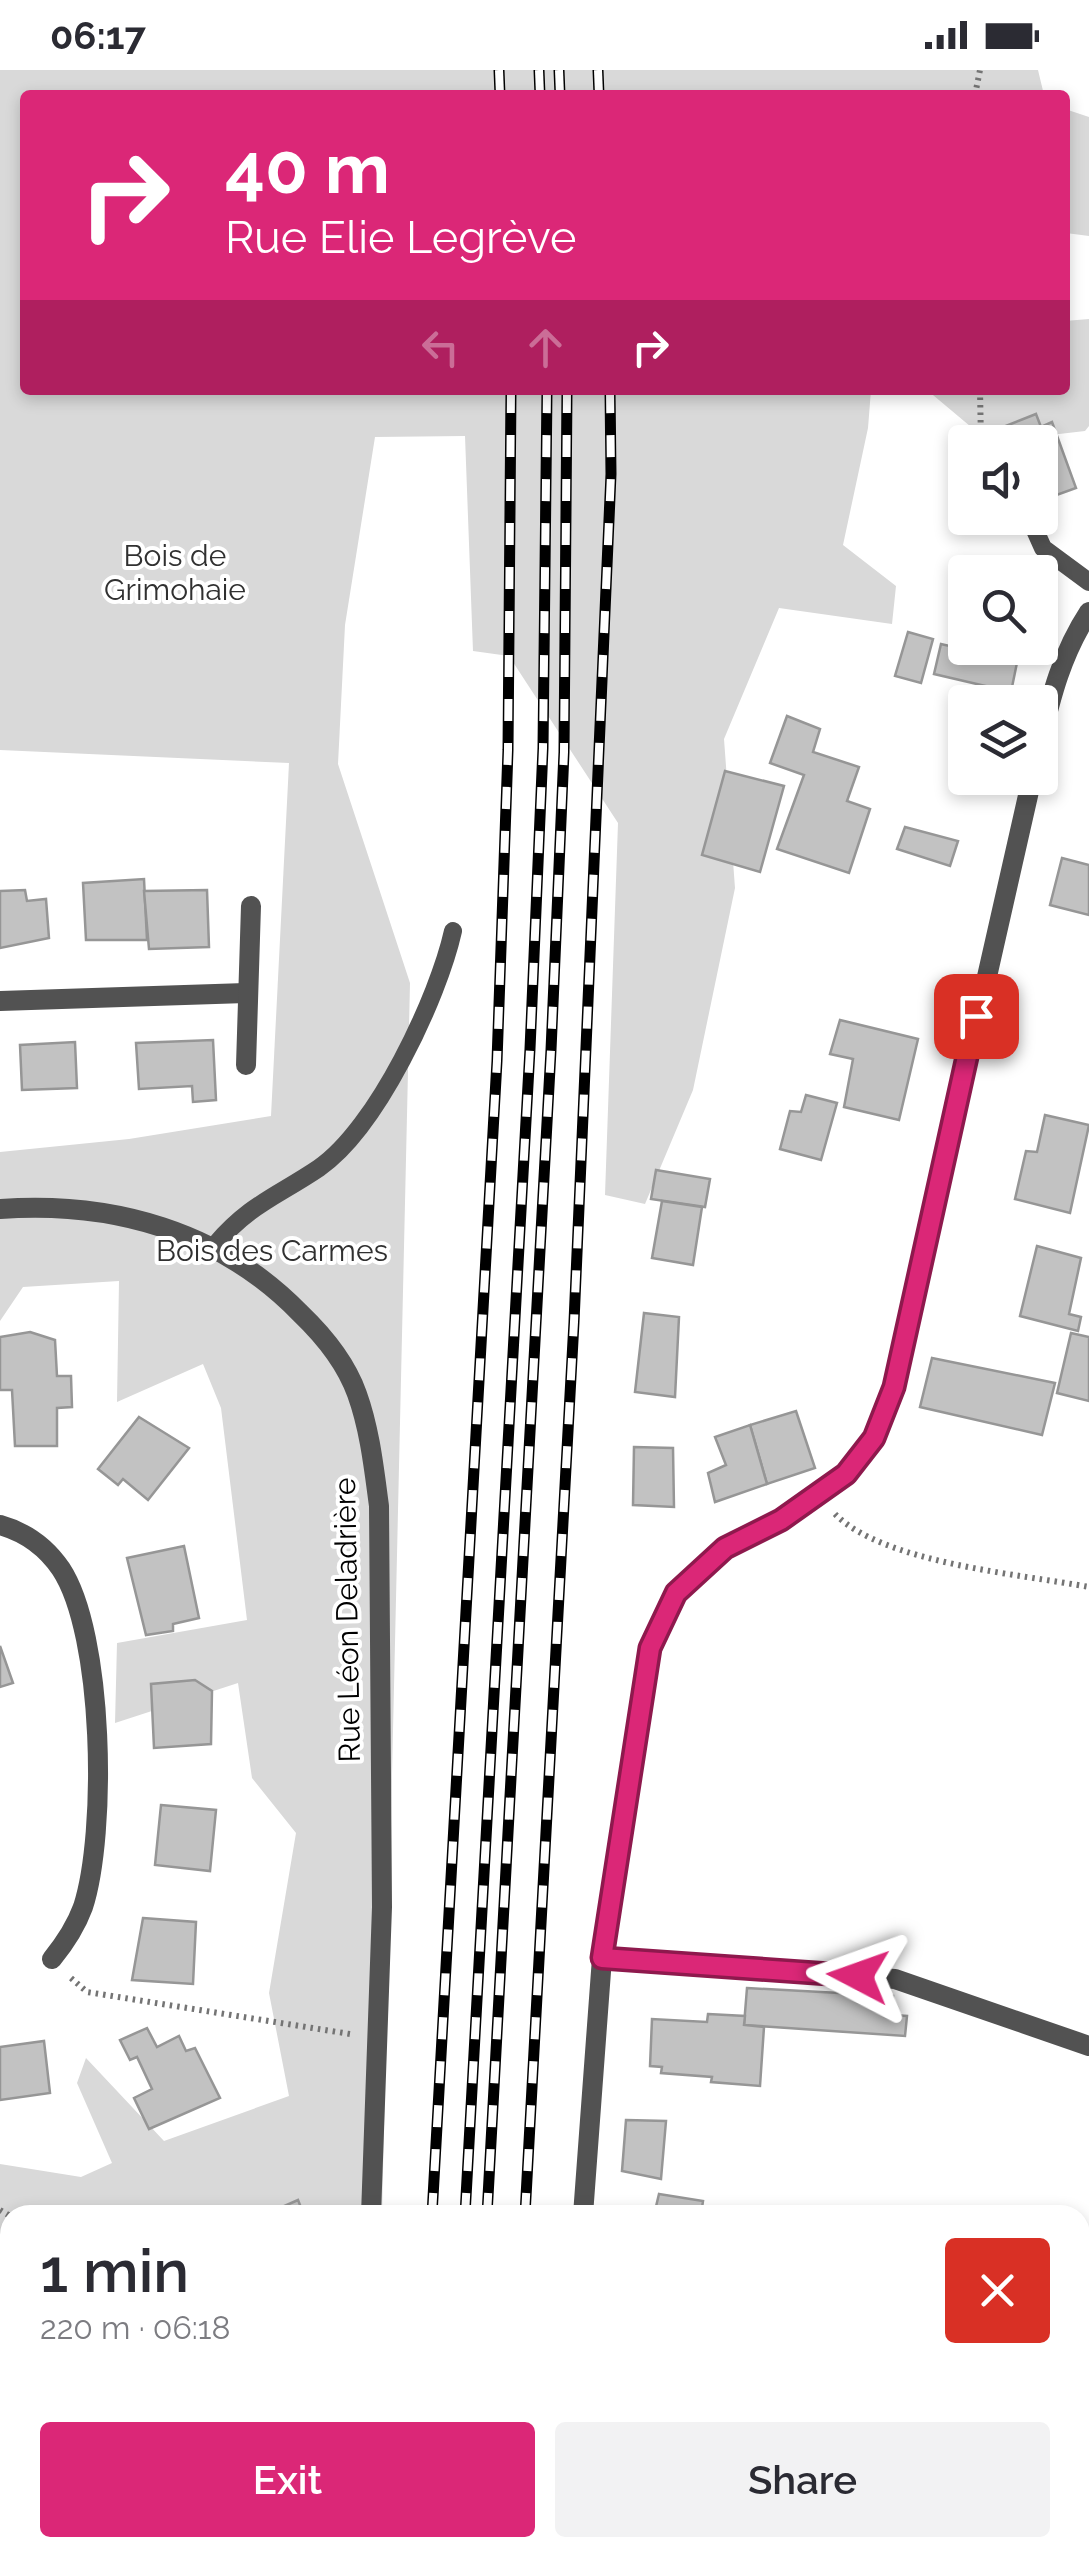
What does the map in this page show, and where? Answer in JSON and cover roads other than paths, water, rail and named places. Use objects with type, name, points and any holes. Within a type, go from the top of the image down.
[{"type":"street","points":[[1053,685],[1089,612]]},
{"type":"street","points":[[584,2205],[602,1958],[650,1648],[676,1593],[725,1548],[818,1497],[846,1474],[874,1438],[894,1387],[1028,795]]},
{"type":"street","points":[[246,1065],[252,906]]},
{"type":"street","points":[[0,1002],[246,993]]},
{"type":"street","name":"Rue Léon Deladrière","points":[[0,1209],[74,1208],[154,1222],[214,1245],[274,1286],[324,1337],[356,1391],[371,1448],[380,1506],[380,2038],[372,2205]]},
{"type":"street","points":[[0,1525],[38,1543],[62,1571],[80,1614],[90,1665],[97,1823],[84,1902],[52,1960]]},
{"type":"street","points":[[602,1958],[895,1979],[1089,2046]]},
{"type":"lane","points":[[1037,535],[1043,548],[1089,582]]},
{"type":"lane","points":[[214,1245],[252,1206],[322,1167],[360,1126],[427,1012],[443,976],[453,931]]},
{"type":"railway","points":[[499,70],[500,90]]},
{"type":"railway","points":[[539,70],[540,90]]},
{"type":"railway","points":[[559,70],[560,90]]},
{"type":"railway","points":[[598,70],[599,90]]},
{"type":"railway","points":[[433,2205],[497,1061],[508,750],[511,395]]},
{"type":"railway","points":[[466,2205],[530,1049],[543,748],[547,395]]},
{"type":"railway","points":[[488,2205],[551,1050],[564,752],[567,395]]},
{"type":"railway","points":[[526,2205],[574,1322],[611,474],[610,395]]},
{"type":"park label","name":"Bois de Grimohaie","points":[[175,572]]},
{"type":"park label","name":"Bois des Carmes","points":[[272,1250]]}]
